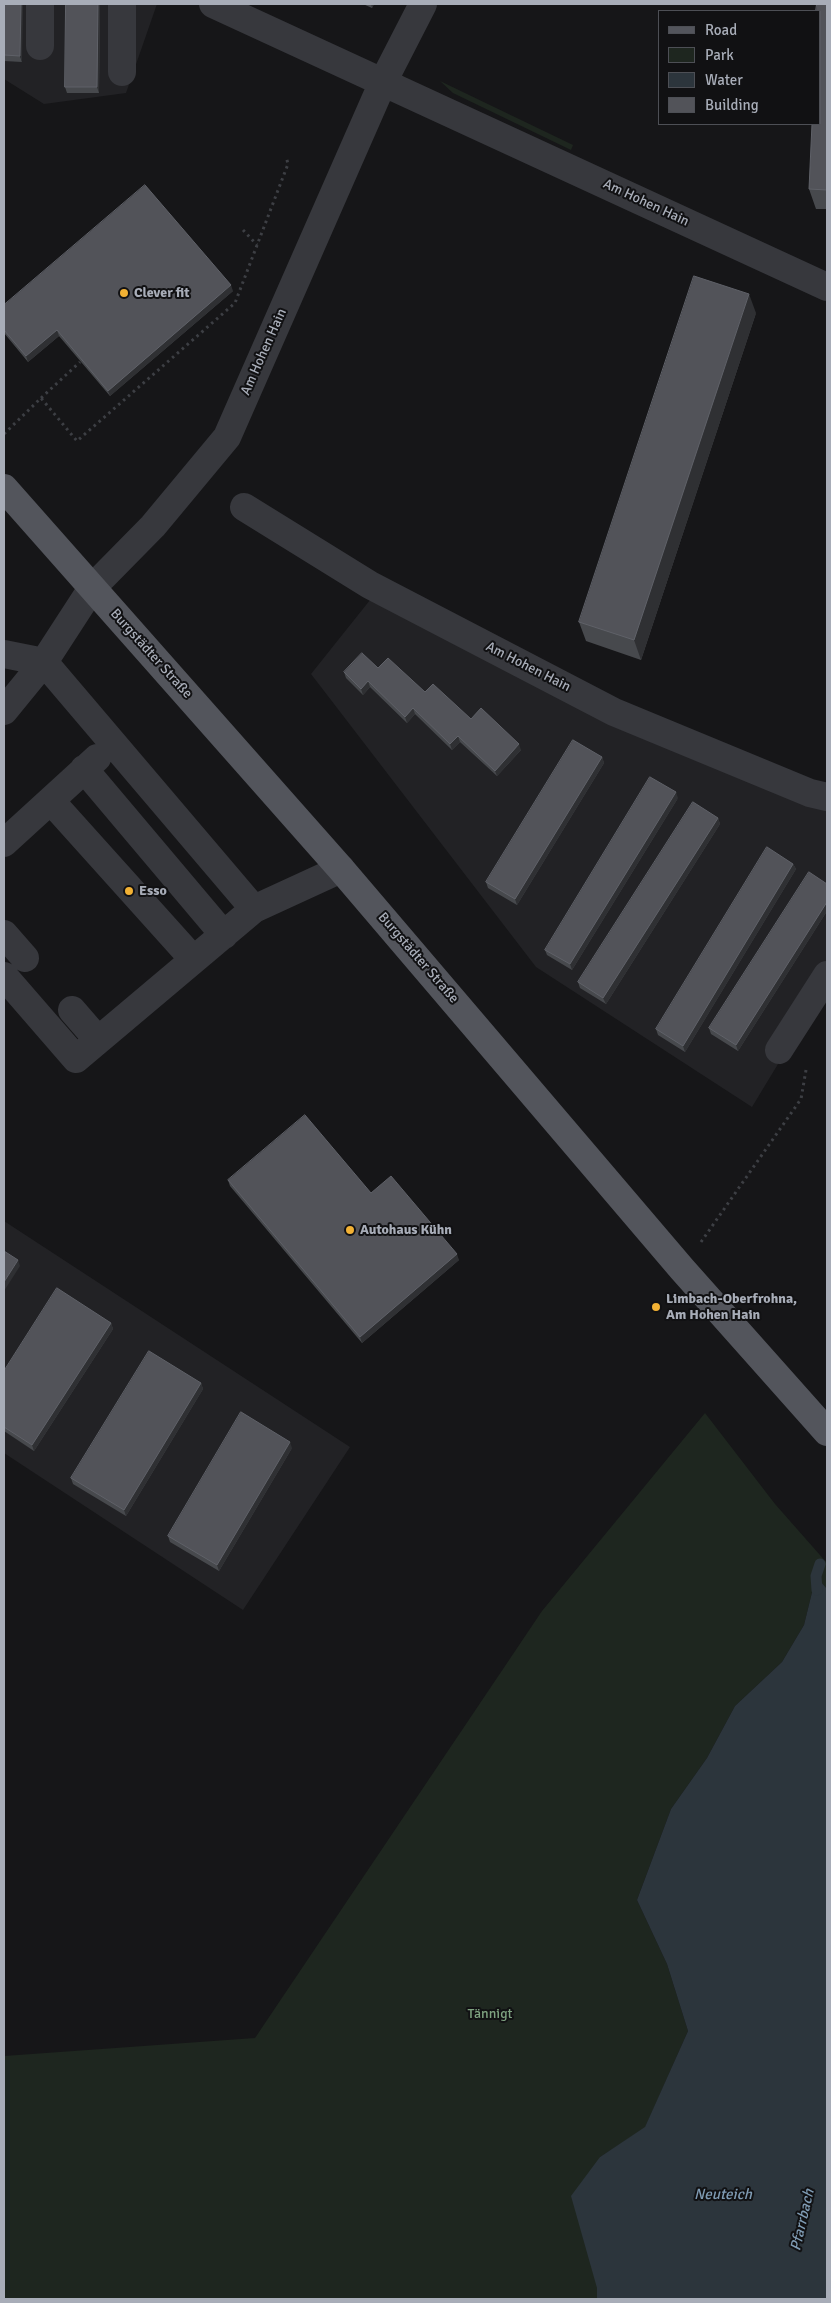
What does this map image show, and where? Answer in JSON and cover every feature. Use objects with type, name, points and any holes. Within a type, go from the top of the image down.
[{"type":"main road","name":"Burgstädter Straße","points":[[4,488],[341,869],[682,1269],[827,1432]]},
{"type":"street","points":[[40,4],[40,46]]},
{"type":"street","points":[[122,4],[122,72]]},
{"type":"street","name":"Am Hohen Hain","points":[[213,4],[827,287]]},
{"type":"street","name":"Am Hohen Hain","points":[[4,711],[44,662],[92,588],[153,526],[228,437],[383,82],[424,4]]},
{"type":"street","name":"Am Hohen Hain","points":[[244,507],[370,586],[614,712],[810,793],[827,797]]},
{"type":"street","points":[[4,654],[44,662],[254,909]]},
{"type":"street","points":[[4,843],[113,744]]},
{"type":"street","points":[[84,769],[224,936]]},
{"type":"street","points":[[51,801],[193,960]]},
{"type":"street","points":[[4,976],[76,1059],[254,909],[341,869]]},
{"type":"street","points":[[4,934],[25,958]]},
{"type":"street","points":[[779,1050],[827,975]]},
{"type":"street","points":[[72,1010],[98,1040]]},
{"type":"path","points":[[42,398],[77,441],[235,302],[288,164],[286,156]]},
{"type":"path","points":[[243,230],[257,245]]},
{"type":"path","points":[[4,434],[80,362]]},
{"type":"path","points":[[682,1269],[801,1099],[807,1070],[779,1050]]},
{"type":"shaded area","points":[[4,4],[157,4],[126,93],[44,104],[4,79]]},
{"type":"shaded area","points":[[378,590],[827,797],[827,983],[752,1107],[536,967],[311,674]]},
{"type":"shaded area","points":[[4,1221],[350,1447],[243,1610],[4,1453]]},
{"type":"green space","points":[[440,81],[573,145],[571,150],[453,93]]},
{"type":"green space","name":"Tännigt","points":[[705,1413],[775,1504],[827,1563],[827,1589],[816,1576],[804,1625],[782,1662],[735,1706],[707,1758],[671,1809],[637,1900],[667,1964],[688,2031],[645,2128],[600,2157],[597,2299],[4,2299],[4,2056],[255,2038],[542,1611]]},
{"type":"water","name":"Neuteich","points":[[816,1576],[827,1589],[827,2299],[597,2299],[597,2288],[571,2196],[600,2157],[645,2127],[688,2031],[667,1964],[637,1900],[671,1809],[707,1758],[735,1706],[782,1662],[804,1625]]},
{"type":"building","points":[[4,4],[21,4],[20,56],[4,55]]},
{"type":"building","points":[[66,4],[98,4],[97,87],[65,87]]},
{"type":"building","points":[[817,4],[827,4],[827,190],[809,189],[812,125],[821,125],[821,10],[816,10]]},
{"type":"building","points":[[145,185],[231,285],[108,391],[57,330],[26,356],[4,330],[4,305]]},
{"type":"building","points":[[694,276],[749,294],[634,640],[579,622]]},
{"type":"building","points":[[362,653],[378,668],[388,658],[425,692],[433,684],[471,719],[481,708],[519,744],[495,771],[458,736],[450,744],[413,708],[405,717],[368,681],[361,689],[344,672]]},
{"type":"building","points":[[573,740],[602,757],[515,899],[486,882]]},
{"type":"building","points":[[650,777],[676,792],[570,964],[545,950]]},
{"type":"building","points":[[693,802],[718,818],[603,998],[578,982]]},
{"type":"building","points":[[767,847],[793,864],[683,1046],[656,1029]]},
{"type":"building","points":[[809,872],[827,884],[827,902],[736,1045],[709,1028]]},
{"type":"building","name":"Autohaus Kühn","points":[[305,1115],[371,1193],[391,1176],[457,1254],[360,1337],[228,1180]]},
{"type":"building","points":[[4,1251],[18,1260],[4,1282]]},
{"type":"building","points":[[57,1288],[111,1323],[32,1445],[4,1427],[4,1371]]},
{"type":"building","points":[[149,1351],[201,1383],[124,1510],[71,1478]]},
{"type":"building","points":[[241,1412],[290,1442],[217,1565],[168,1536]]},
{"type":"waterway","name":"Pfarrbach","points":[[817,1590],[816,1576],[820,1564]]},
{"type":"place","name":"Clever fit","points":[[124,293]]},
{"type":"place","name":"Esso","points":[[129,891]]},
{"type":"place","name":"Autohaus Kühn","points":[[350,1230]]},
{"type":"place","name":"Limbach-Oberfrohna, Am Hohen Hain","points":[[656,1307]]}]
